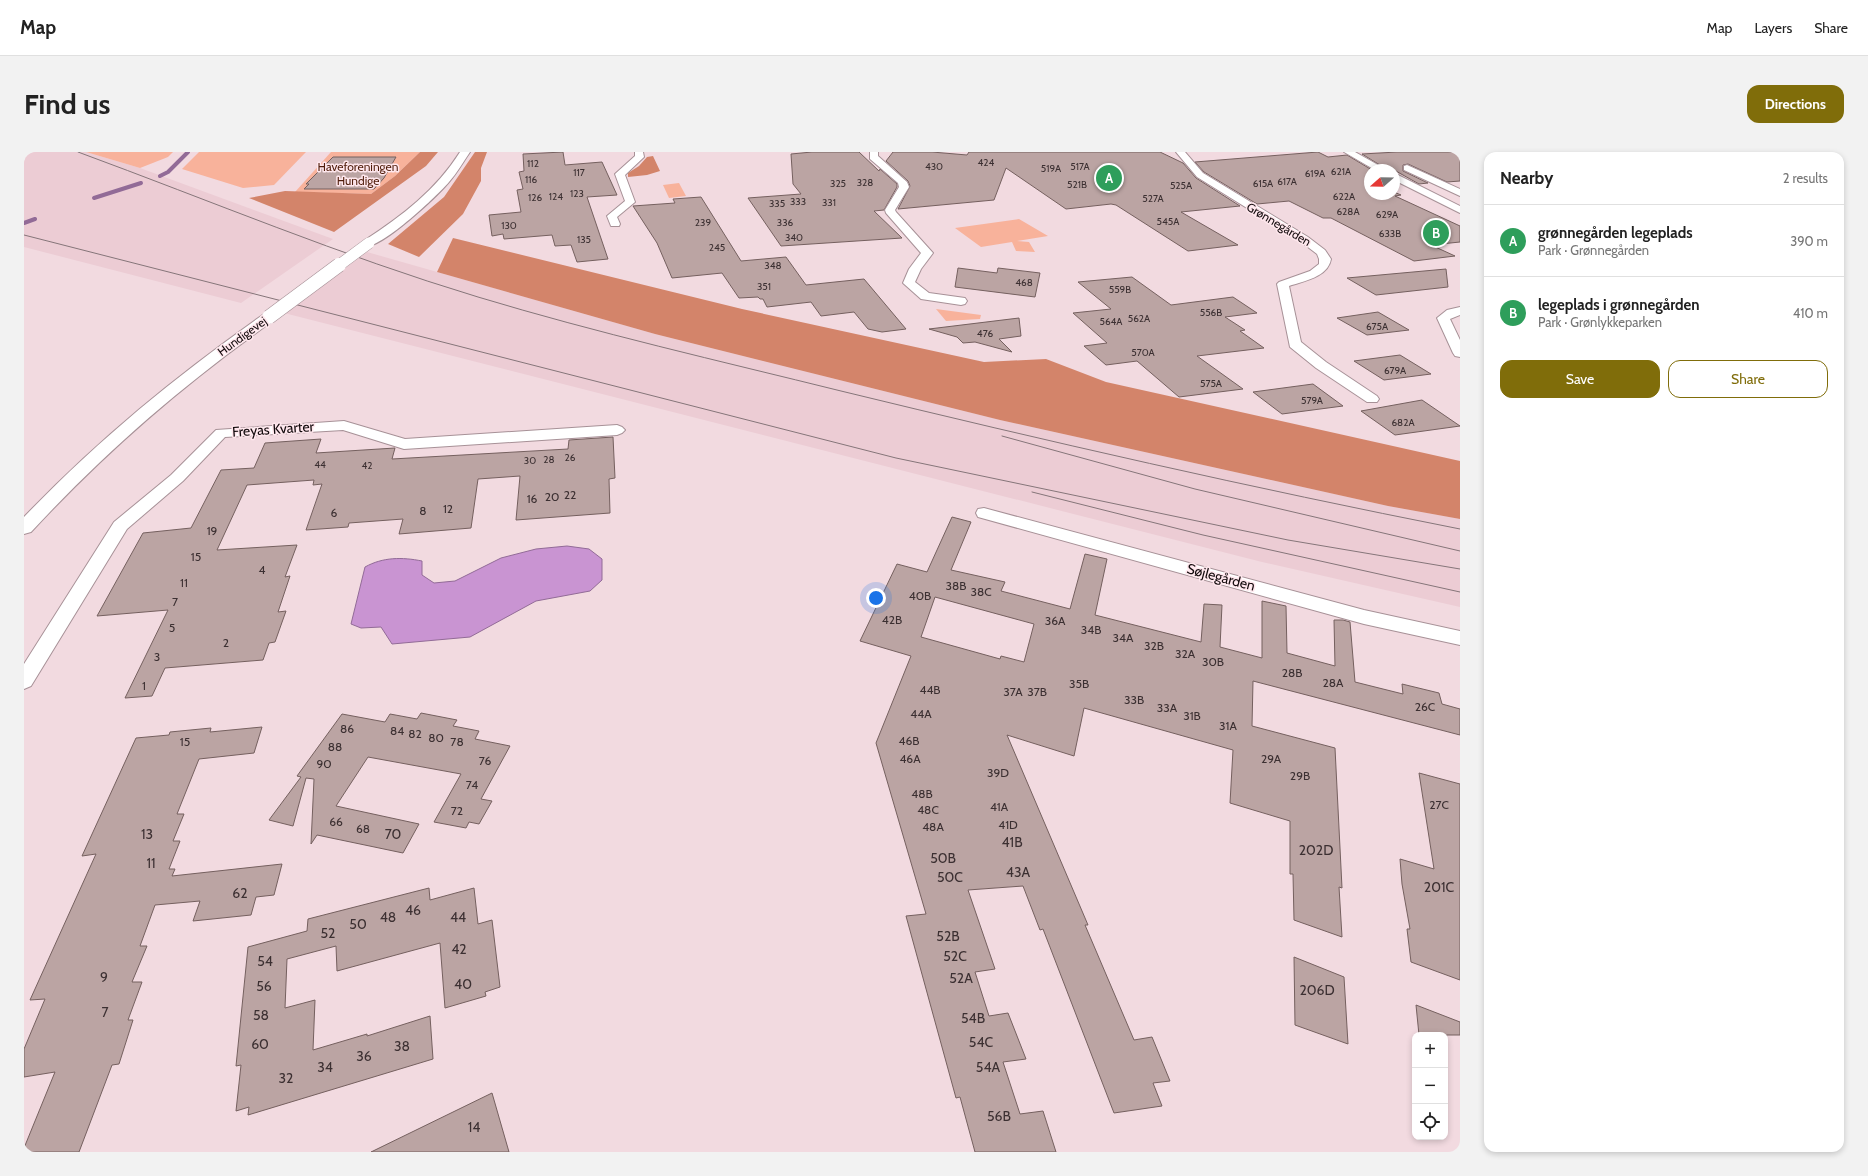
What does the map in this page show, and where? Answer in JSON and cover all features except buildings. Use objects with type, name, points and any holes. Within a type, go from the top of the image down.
[{"type":"street","name":"Hundigevej","points":[[24,528],[59,491],[135,420],[192,373],[405,218],[433,193],[449,175],[465,152]]},
{"type":"street","points":[[616,224],[612,216],[630,202],[620,174],[640,157],[639,152]]},
{"type":"street","points":[[874,152],[873,157],[902,182],[904,187],[890,210],[891,213],[927,253],[915,269],[909,283],[925,296],[961,301]]},
{"type":"street","name":"Grønnegården","points":[[1180,152],[1200,175],[1304,239],[1322,252],[1325,259],[1324,265],[1314,273],[1283,284],[1295,344],[1322,365],[1372,399]]},
{"type":"street","points":[[1348,152],[1371,164]]},
{"type":"street","points":[[1401,165],[1458,191]]},
{"type":"street","points":[[1400,179],[1460,210]]},
{"type":"street","points":[[1424,191],[1458,191]]},
{"type":"street","points":[[1460,312],[1451,312],[1443,318],[1460,353]]},
{"type":"street","name":"Freyas Kvarter","points":[[24,681],[120,526],[177,478],[221,433],[344,425],[404,444],[617,430]]},
{"type":"street","name":"Søjlegården","points":[[984,513],[1364,616],[1460,638]]},
{"type":"shaded area","points":[[24,152],[86,152],[140,168],[333,239],[241,303],[24,247]]},
{"type":"shaded area","points":[[420,152],[438,152],[426,166],[334,232],[249,198],[285,191],[371,194],[395,176]]},
{"type":"shaded area","points":[[475,152],[487,152],[481,168],[481,181],[463,214],[419,257],[388,244],[444,197]]},
{"type":"shaded area","points":[[653,156],[660,171],[647,175],[628,177],[628,173],[639,166],[647,157]]},
{"type":"shaded area","points":[[453,238],[742,309],[984,362],[1046,359],[1106,382],[1460,461],[1460,519],[1388,506],[1000,420],[655,334],[437,272]]},
{"type":"shaded area","points":[[367,252],[655,334],[1000,420],[1388,506],[1460,519],[1460,607],[1262,562],[284,313]]},
{"type":"shaded area","points":[[567,546],[589,549],[602,559],[602,580],[590,591],[536,601],[470,637],[392,644],[381,627],[361,628],[351,624],[365,567],[379,561],[407,559],[422,561],[422,575],[434,583],[455,581],[501,558],[536,549]]},
{"type":"green space","points":[[86,152],[173,152],[168,157],[140,168]]},
{"type":"green space","points":[[199,152],[306,152],[274,185],[243,188],[182,169]]},
{"type":"green space","name":"Haveforeningen Hundige","points":[[331,152],[420,152],[395,176],[371,194],[295,192]]},
{"type":"green space","points":[[679,183],[686,196],[669,198],[663,185]]},
{"type":"green space","points":[[1019,219],[1048,236],[1017,241],[1029,242],[1035,252],[1016,251],[1012,242],[981,247],[955,228]]},
{"type":"green space","points":[[936,309],[981,315],[980,319],[946,321]]},
{"type":"waterway","points":[[160,176],[168,172],[188,152]]},
{"type":"waterway","points":[[94,198],[141,183]]},
{"type":"waterway","points":[[24,223],[35,219]]},
{"type":"tram line","points":[[78,152],[277,228],[377,264],[478,297],[568,323],[841,391],[1072,446],[1227,481],[1460,529]]},
{"type":"tram line","points":[[24,235],[896,458],[1288,540],[1460,569]]},
{"type":"tram line","points":[[1002,436],[1195,489],[1460,551]]},
{"type":"tram line","points":[[1032,492],[1203,535],[1460,592]]},
{"type":"place","name":"grønnegården legeplads","points":[[1109,178]]},
{"type":"place","name":"legeplads i grønnegården","points":[[1436,233]]}]
